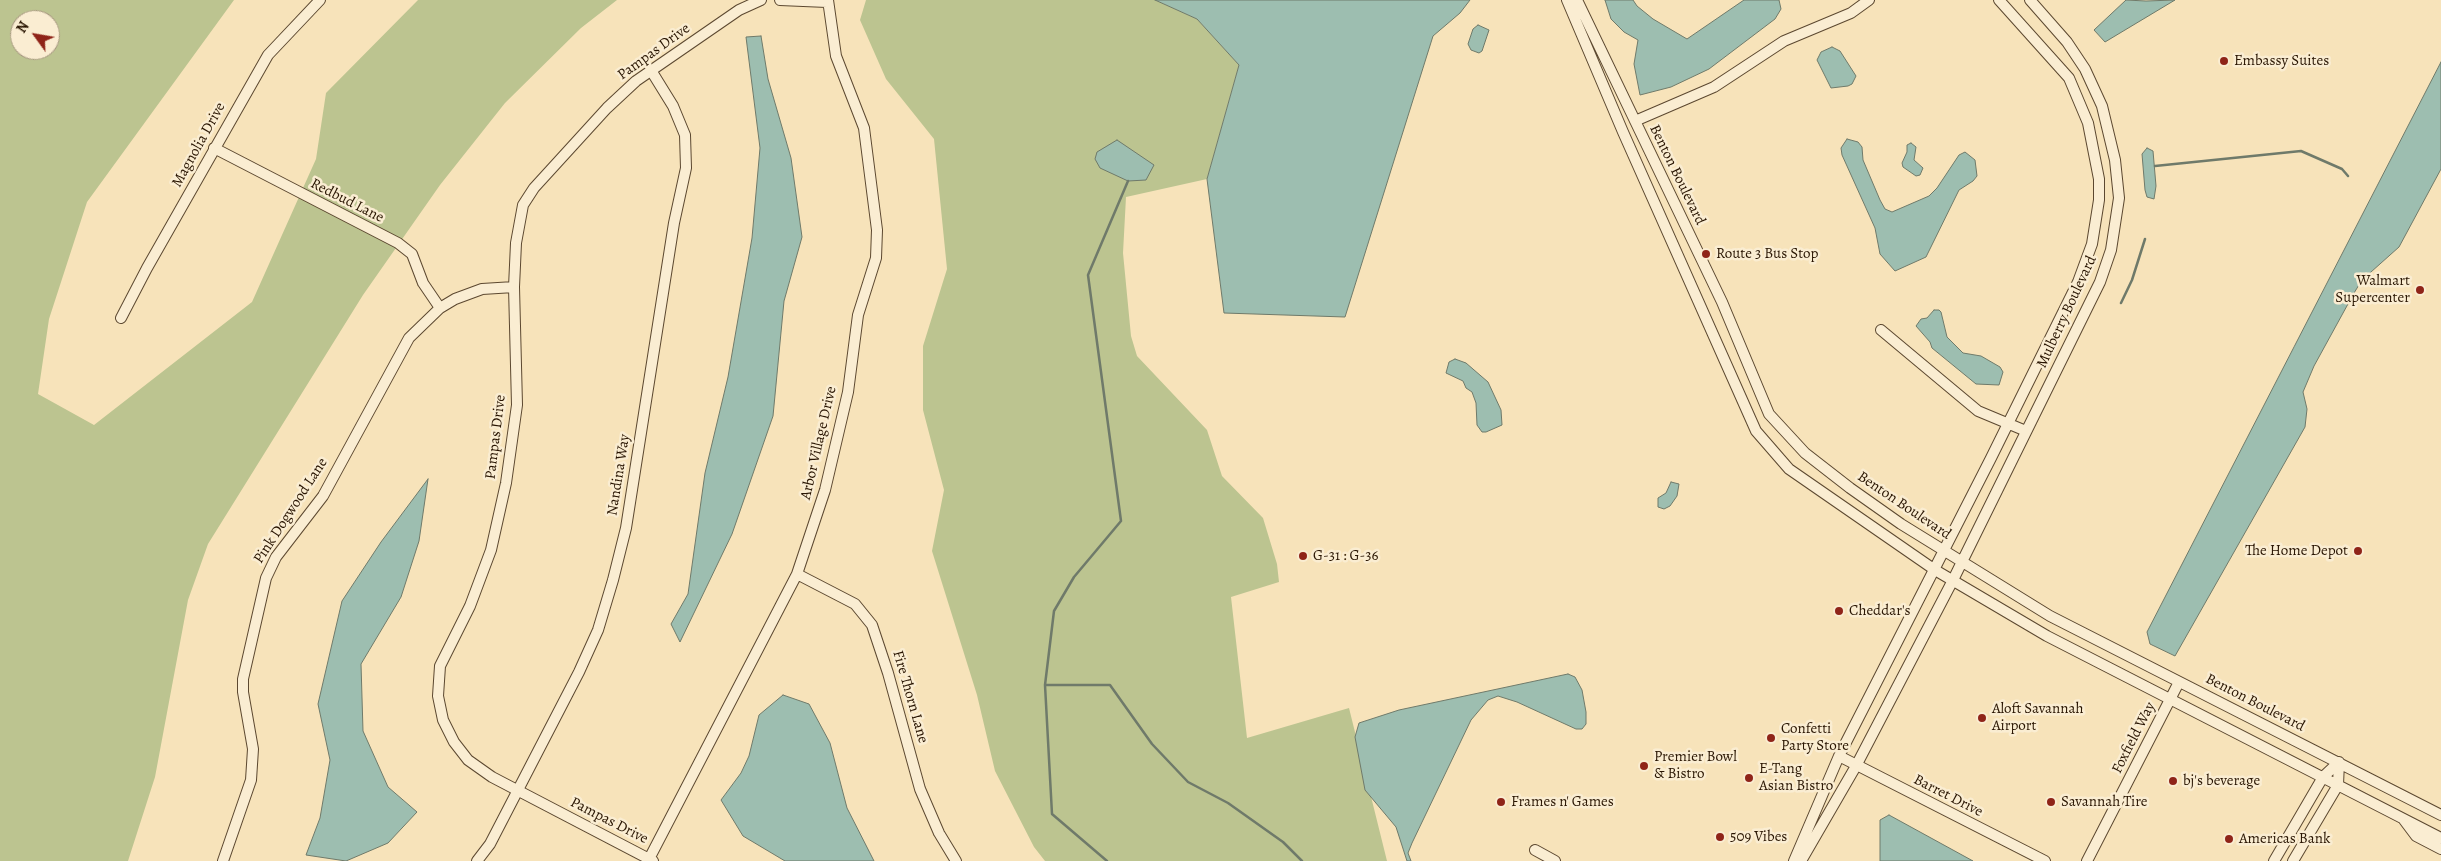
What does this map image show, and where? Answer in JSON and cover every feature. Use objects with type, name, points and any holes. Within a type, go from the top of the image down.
[{"type":"street","name":"Magnolia Drive","points":[[121,318],[214,148],[268,55],[320,0]]},
{"type":"street","name":"Pampas Drive","points":[[650,860],[492,777],[468,760],[454,742],[443,720],[438,687],[440,666],[471,603],[491,550],[506,483],[517,405],[514,287],[516,243],[523,205],[531,192],[607,108],[636,81],[652,72],[739,10],[761,0]]},
{"type":"street","points":[[780,0],[828,1]]},
{"type":"street","name":"Benton Boulevard","points":[[1567,0],[1623,132],[1756,431],[1789,469],[1936,570],[2047,636],[2441,838]]},
{"type":"street","name":"Benton Boulevard","points":[[1577,0],[1609,63],[1722,302],[1769,414],[1806,453],[1842,482],[1945,552],[2050,616],[2441,815]]},
{"type":"street","points":[[1635,121],[1714,87],[1784,41],[1850,13],[1869,0]]},
{"type":"street","name":"Mulberry Boulevard","points":[[1794,861],[1839,756],[1945,552],[2081,275],[2092,244],[2099,200],[2099,179],[2088,123],[2076,91],[2055,60],[1999,0]]},
{"type":"street","name":"Mulberry Boulevard","points":[[1801,861],[1856,766],[1953,580],[2100,282],[2111,250],[2118,198],[2115,160],[2102,106],[2085,69],[2067,42],[2030,0]]},
{"type":"street","name":"Arbor Village Drive","points":[[650,860],[797,574],[825,490],[848,392],[858,315],[876,258],[877,230],[864,128],[836,56],[828,1]]},
{"type":"street","name":"Nandina Way","points":[[477,861],[490,844],[518,791],[579,672],[598,630],[614,580],[626,528],[674,223],[686,168],[685,135],[673,106],[652,72]]},
{"type":"street","name":"Redbud Lane","points":[[214,148],[398,243],[412,254],[423,283],[440,308]]},
{"type":"street","name":"Pink Dogwood Lane","points":[[223,861],[251,780],[254,749],[243,686],[248,652],[266,578],[276,557],[323,496],[410,338],[440,308],[454,299],[482,290],[514,287]]},
{"type":"street","points":[[1881,330],[1978,411],[2026,431]]},
{"type":"street","name":"Fire Thorn Lane","points":[[797,574],[833,591],[854,604],[872,625],[888,673],[920,789],[939,833],[956,861]]},
{"type":"street","name":"Foxfield Way","points":[[2087,861],[2179,682]]},
{"type":"street","name":"Barret Drive","points":[[1839,756],[2045,861]]},
{"type":"street","points":[[2278,860],[2323,777],[2339,762]]},
{"type":"street","points":[[2293,861],[2338,784],[2339,762]]},
{"type":"street","name":"Benton Boulevard","points":[[2402,818],[2416,836],[2441,849]]},
{"type":"street","points":[[2298,822],[2312,830]]},
{"type":"street","points":[[1535,850],[1555,861]]},
{"type":"green space","points":[[0,0],[234,0],[87,202],[49,319],[38,394],[94,425],[252,302],[316,159],[326,93],[418,0],[617,0],[581,28],[505,103],[440,185],[363,295],[208,544],[188,600],[155,777],[128,861],[0,861]]},
{"type":"green space","points":[[866,0],[1155,0],[1197,19],[1239,65],[1207,179],[1126,197],[1123,253],[1131,336],[1137,356],[1207,430],[1222,476],[1263,518],[1277,564],[1279,582],[1231,597],[1247,738],[1349,708],[1387,861],[1045,861],[1034,847],[995,771],[977,695],[932,551],[944,490],[923,410],[923,346],[947,269],[934,139],[886,79],[860,20]]},
{"type":"shaded area","points":[[1155,0],[1470,0],[1460,13],[1433,36],[1345,317],[1224,313],[1207,179],[1239,65],[1197,19]]},
{"type":"shaded area","points":[[1605,0],[1633,0],[1637,6],[1653,19],[1687,39],[1744,0],[1779,0],[1781,9],[1775,19],[1709,69],[1671,87],[1640,95],[1634,64],[1638,40],[1624,32],[1611,19]]},
{"type":"shaded area","points":[[2126,0],[2175,0],[2105,42],[2094,30]]},
{"type":"shaded area","points":[[1478,25],[1489,30],[1482,51],[1479,53],[1471,50],[1468,44],[1473,29]]},
{"type":"shaded area","points":[[761,36],[768,79],[791,158],[802,237],[784,301],[773,416],[732,534],[680,642],[671,624],[688,594],[705,473],[728,377],[752,238],[760,148],[746,37]]},
{"type":"shaded area","points":[[1832,47],[1840,51],[1856,76],[1852,84],[1848,86],[1831,88],[1817,60],[1821,52]]},
{"type":"shaded area","points":[[2441,62],[2441,169],[2399,247],[2362,280],[2314,366],[2303,392],[2307,409],[2305,427],[2175,656],[2150,644],[2147,632]]},
{"type":"shaded area","points":[[1847,139],[1858,142],[1862,147],[1863,160],[1880,200],[1885,209],[1892,212],[1929,196],[1937,188],[1959,155],[1965,152],[1975,160],[1977,176],[1959,190],[1926,257],[1895,271],[1880,254],[1875,228],[1842,155],[1841,148]]},
{"type":"shaded area","points":[[1117,140],[1154,165],[1146,180],[1128,181],[1100,168],[1095,159],[1097,152]]},
{"type":"shaded area","points":[[1911,143],[1916,147],[1914,160],[1923,168],[1920,175],[1916,176],[1903,167],[1902,163],[1907,152],[1907,145]]},
{"type":"shaded area","points":[[2147,148],[2153,151],[2156,186],[2154,199],[2147,197],[2145,190],[2142,154]]},
{"type":"shaded area","points":[[1934,310],[1941,312],[1947,337],[1963,353],[1981,356],[2000,367],[2003,372],[1999,385],[1976,384],[1932,348],[1930,342],[1916,326],[1921,319],[1927,318]]},
{"type":"shaded area","points":[[1455,359],[1466,363],[1488,382],[1501,410],[1502,425],[1482,432],[1477,425],[1476,403],[1472,392],[1466,388],[1463,381],[1446,373],[1449,362]]},
{"type":"shaded area","points":[[428,479],[419,541],[401,597],[361,664],[363,731],[388,787],[417,812],[388,843],[346,861],[306,855],[320,818],[330,760],[318,704],[342,601],[381,542]]},
{"type":"shaded area","points":[[1671,482],[1679,484],[1677,496],[1670,506],[1664,509],[1658,507],[1658,498],[1666,493]]},
{"type":"shaded area","points":[[1568,674],[1575,677],[1582,690],[1586,724],[1582,729],[1576,729],[1517,702],[1498,696],[1488,700],[1471,720],[1412,843],[1408,853],[1411,861],[1407,861],[1396,827],[1365,790],[1355,737],[1359,723],[1399,710]]},
{"type":"shaded area","points":[[783,695],[809,704],[830,743],[847,808],[874,861],[785,861],[743,836],[721,800],[741,773],[749,756],[759,715]]},
{"type":"shaded area","points":[[1889,815],[1973,861],[1880,861],[1880,820]]},
{"type":"waterway","points":[[2155,166],[2301,151],[2342,169],[2348,176]]},
{"type":"waterway","points":[[1045,685],[1054,611],[1074,577],[1121,521],[1088,275],[1128,181]]},
{"type":"waterway","points":[[2121,303],[2132,280],[2145,239]]},
{"type":"waterway","points":[[1107,861],[1052,814],[1045,685],[1110,685],[1152,744],[1188,782],[1228,803],[1283,842],[1302,861]]},
{"type":"place","name":"Embassy Suites","points":[[2224,61]]},
{"type":"place","name":"Route 3 Bus Stop","points":[[1706,254]]},
{"type":"place","name":"Walmart Supercenter","points":[[2420,290]]},
{"type":"place","name":"The Home Depot","points":[[2358,551]]},
{"type":"place","name":"G-31 : G-36","points":[[1303,556]]},
{"type":"place","name":"Cheddar's","points":[[1839,611]]},
{"type":"place","name":"Aloft Savannah Airport","points":[[1982,718]]},
{"type":"place","name":"Confetti Party Store","points":[[1771,738]]},
{"type":"place","name":"Premier Bowl & Bistro","points":[[1644,766]]},
{"type":"place","name":"E-Tang Asian Bistro","points":[[1749,778]]},
{"type":"place","name":"bj's beverage","points":[[2173,781]]},
{"type":"place","name":"Frames n' Games","points":[[1501,802]]},
{"type":"place","name":"Savannah Tire","points":[[2051,802]]},
{"type":"place","name":"509 Vibes","points":[[1720,837]]},
{"type":"place","name":"Americas Bank","points":[[2229,839]]}]
